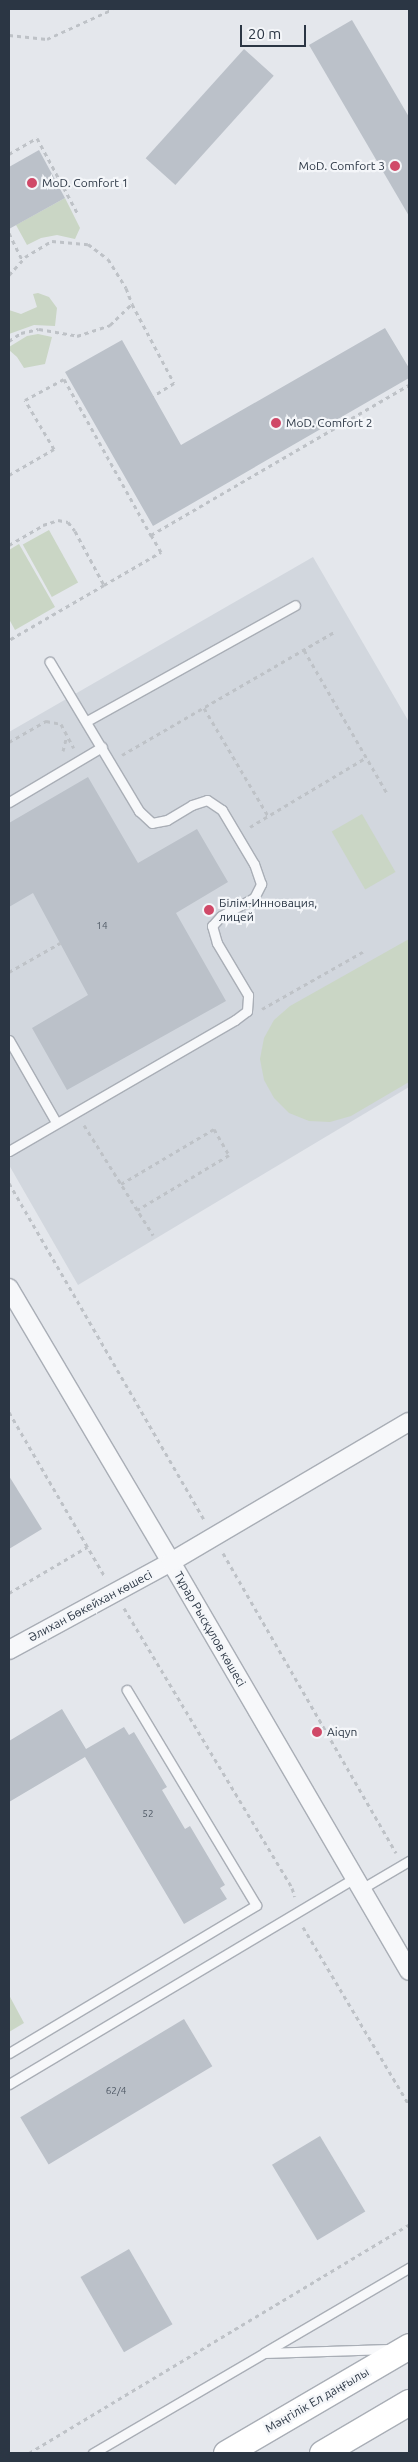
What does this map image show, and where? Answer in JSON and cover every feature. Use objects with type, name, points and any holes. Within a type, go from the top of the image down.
[{"type":"main road","name":"Мәңгілік Ел даңғылы","points":[[226,2453],[407,2348]]},
{"type":"main road","points":[[322,2453],[409,2402]]},
{"type":"main road","points":[[331,2453],[409,2417]]},
{"type":"street","name":"Тұрар Рысқұлов көшесі","points":[[9,1288],[409,1971]]},
{"type":"street","name":"Әлихан Бөкейхан көшесі","points":[[9,1650],[171,1562],[409,1422]]},
{"type":"lane","points":[[87,721],[295,605]]},
{"type":"lane","points":[[9,1151],[56,1122],[235,1020],[247,1010],[248,995],[217,943],[212,926],[221,916],[254,898],[261,884],[254,864],[222,810],[208,800],[192,805],[167,820],[152,823],[139,811],[87,721],[50,662]]},
{"type":"lane","points":[[9,802],[102,747]]},
{"type":"lane","points":[[9,1040],[56,1122]]},
{"type":"lane","points":[[9,2053],[256,1905],[127,1690]]},
{"type":"lane","points":[[9,2084],[300,1912],[409,1861]]},
{"type":"lane","points":[[93,2453],[409,2268]]},
{"type":"lane","points":[[264,2353],[407,2348]]},
{"type":"path","points":[[9,35],[47,39],[113,9]]},
{"type":"path","points":[[9,154],[36,138],[78,214]]},
{"type":"path","points":[[9,234],[22,260]]},
{"type":"path","points":[[9,275],[22,260],[42,245],[52,241],[88,244],[108,259],[126,288],[132,304],[174,383],[153,396]]},
{"type":"path","points":[[9,341],[21,332],[39,329],[77,336],[110,325],[132,304]]},
{"type":"path","points":[[9,475],[54,449],[25,400],[64,379],[162,552],[9,640]]},
{"type":"path","points":[[151,535],[409,385]]},
{"type":"path","points":[[354,411],[356,416]]},
{"type":"path","points":[[94,433],[99,430]]},
{"type":"path","points":[[258,466],[261,471]]},
{"type":"path","points":[[9,545],[43,525],[58,520],[68,522],[75,531],[104,585]]},
{"type":"path","points":[[111,762],[334,632]]},
{"type":"path","points":[[304,650],[387,793]]},
{"type":"path","points":[[204,708],[268,816]]},
{"type":"path","points":[[9,742],[46,721],[61,724],[67,735]]},
{"type":"path","points":[[237,835],[367,757]]},
{"type":"path","points":[[9,972],[60,942]]},
{"type":"path","points":[[247,1010],[255,1013],[364,951]]},
{"type":"path","points":[[76,1112],[153,1235]]},
{"type":"path","points":[[121,1184],[214,1129],[229,1155],[138,1210]]},
{"type":"path","points":[[9,1412],[87,1547],[292,1888],[303,1928],[409,2104]]},
{"type":"path","points":[[9,1593],[87,1547]]},
{"type":"path","points":[[29,2453],[409,2225]]},
{"type":"shaded area","name":"Білім-Инновация, лицей","points":[[313,557],[409,722],[409,1087],[78,1285],[9,1165],[9,732]]},
{"type":"green space","points":[[65,198],[80,228],[75,239],[57,235],[41,238],[27,245],[16,225]]},
{"type":"green space","points":[[38,293],[49,297],[57,308],[55,326],[34,325],[9,334],[9,310],[21,314],[37,307],[33,294]]},
{"type":"green space","points":[[38,334],[52,337],[45,364],[24,368],[17,357],[9,350],[9,347],[27,336]]},
{"type":"green space","points":[[49,530],[78,582],[52,597],[23,545]]},
{"type":"green space","points":[[19,544],[55,607],[15,630],[9,619],[9,550]]},
{"type":"green space","points":[[362,814],[396,872],[365,890],[332,832]]},
{"type":"green space","points":[[409,939],[409,1082],[351,1116],[330,1122],[309,1121],[289,1113],[274,1098],[264,1080],[260,1059],[264,1038],[274,1020],[290,1006]]},
{"type":"green space","points":[[9,1995],[24,2023],[9,2032]]},
{"type":"building","name":"МoD. Comfort 3","points":[[352,20],[409,117],[409,216],[309,45]]},
{"type":"building","points":[[244,49],[274,76],[175,185],[146,158]]},
{"type":"building","name":"МoD. Comfort 1","points":[[39,150],[65,198],[9,229],[9,167]]},
{"type":"building","name":"МoD. Comfort 2","points":[[385,328],[409,368],[409,378],[153,526],[65,372],[122,340],[181,445]]},
{"type":"building","points":[[88,777],[138,863],[197,829],[228,882],[176,913],[226,1001],[67,1090],[32,1028],[88,995],[33,893],[9,907],[9,823]]},
{"type":"building","points":[[9,1476],[42,1529],[9,1549]]},
{"type":"building","points":[[62,1709],[86,1749],[124,1727],[129,1735],[134,1732],[167,1787],[162,1790],[185,1829],[190,1826],[225,1885],[220,1888],[227,1899],[184,1924],[85,1757],[9,1802],[9,1741]]},
{"type":"building","points":[[184,2019],[212,2066],[49,2165],[20,2117]]},
{"type":"building","points":[[320,2136],[365,2211],[317,2240],[272,2165]]},
{"type":"building","points":[[129,2249],[172,2324],[124,2352],[81,2277]]},
{"type":"place","name":"МoD. Comfort 3","points":[[395,166]]},
{"type":"place","name":"МoD. Comfort 1","points":[[32,183]]},
{"type":"place","name":"МoD. Comfort 2","points":[[276,423]]},
{"type":"place","name":"Білім-Инновация, лицей","points":[[209,910]]},
{"type":"place","name":"Aiqyn","points":[[317,1732]]}]
